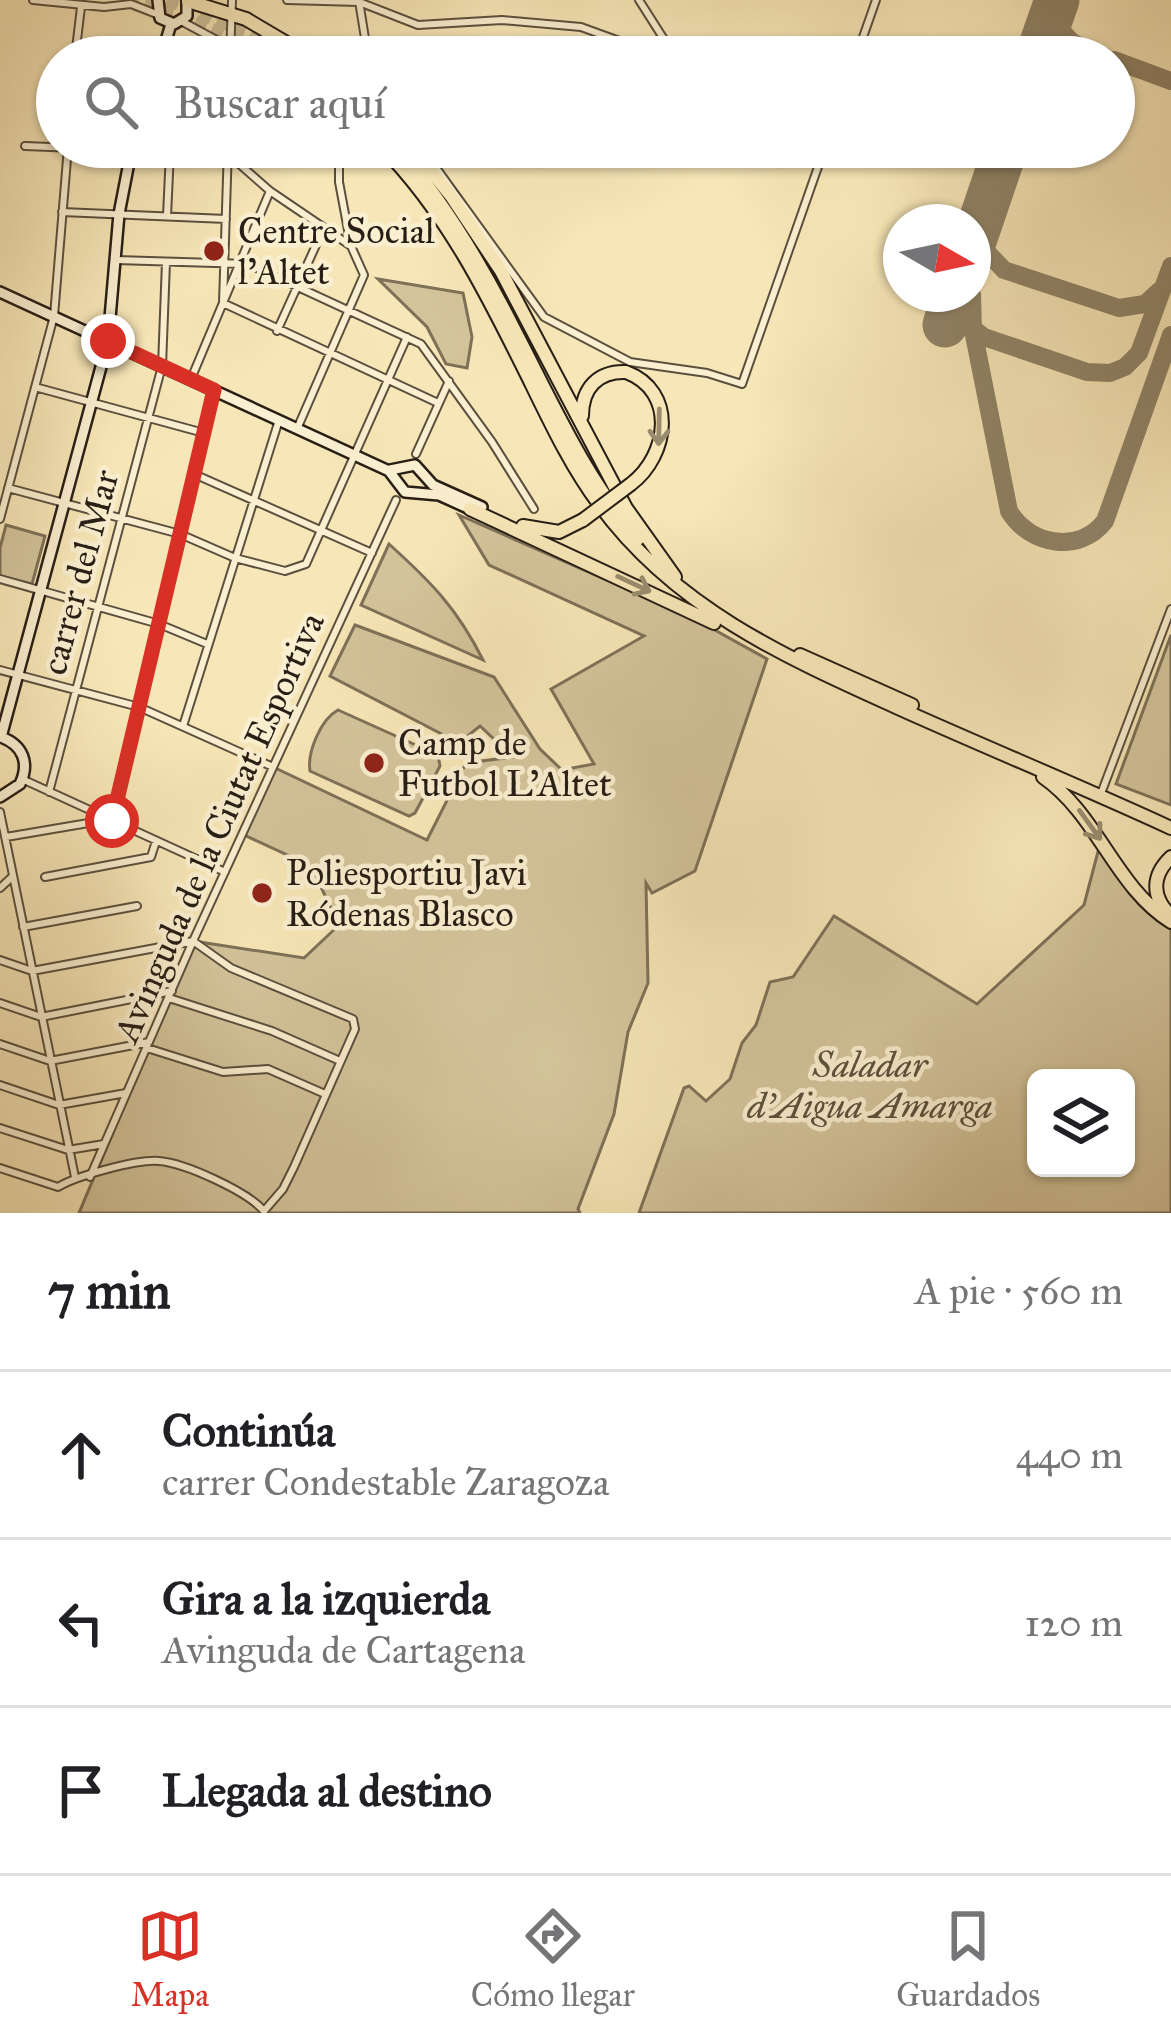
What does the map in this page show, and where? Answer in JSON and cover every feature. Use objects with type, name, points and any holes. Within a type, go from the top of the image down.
[{"type":"highway","points":[[187,0],[203,9],[232,6],[278,36]]},
{"type":"highway","points":[[399,168],[469,266],[565,450],[600,506],[670,583],[752,639]]},
{"type":"highway","points":[[413,168],[475,257],[592,478],[632,532],[675,577],[710,605],[778,644],[1171,824]]},
{"type":"highway","points":[[429,168],[501,271],[626,508],[675,577]]},
{"type":"highway","points":[[476,508],[545,533],[567,530],[632,484],[653,460],[662,438],[661,411],[650,388],[626,372],[601,376],[584,398],[583,423]]},
{"type":"highway","points":[[476,508],[961,736],[1171,824]]},
{"type":"highway","points":[[961,736],[1058,788],[1095,831],[1140,897],[1168,918]]},
{"type":"highway","points":[[987,739],[1067,781]]},
{"type":"highway","points":[[1168,918],[1156,886],[1158,873],[1171,856]]},
{"type":"main road","points":[[158,0],[159,15],[177,23]]},
{"type":"main road","points":[[171,36],[189,9],[187,0]]},
{"type":"main road","points":[[0,797],[12,792],[25,765],[21,751],[1,737],[108,341],[118,214],[127,168]]},
{"type":"main road","points":[[0,292],[476,508]]},
{"type":"main road","points":[[405,473],[423,486],[412,492]]},
{"type":"main road","points":[[405,473],[412,492]]},
{"type":"main road","points":[[412,492],[439,495],[476,508]]},
{"type":"street","points":[[33,0],[82,6],[131,4],[159,15]]},
{"type":"street","points":[[286,0],[359,1],[418,25],[502,20],[580,27],[605,36]]},
{"type":"street","points":[[638,0],[664,36]]},
{"type":"street","points":[[863,36],[876,0]]},
{"type":"street","points":[[359,1],[365,36]]},
{"type":"street","points":[[78,36],[82,6]]},
{"type":"street","points":[[231,36],[232,6]]},
{"type":"street","points":[[177,23],[197,26],[213,36]]},
{"type":"street","points":[[25,146],[36,147]]},
{"type":"street","points":[[0,518],[54,316],[66,168]]},
{"type":"street","points":[[167,216],[169,168]]},
{"type":"street","points":[[223,303],[227,168]]},
{"type":"street","points":[[246,168],[270,191],[351,246]]},
{"type":"street","points":[[297,429],[364,275],[351,246],[339,168]]},
{"type":"street","points":[[437,168],[544,317],[630,362],[706,373],[742,384],[815,168]]},
{"type":"street","points":[[190,380],[270,191]]},
{"type":"street","points":[[62,212],[226,218]]},
{"type":"street","points":[[277,331],[322,232]]},
{"type":"street","points":[[114,260],[239,264],[427,348],[534,509]]},
{"type":"street","name":"carrer del Mar","points":[[49,792],[162,366],[166,262]]},
{"type":"street","points":[[223,303],[388,381],[440,400],[459,395]]},
{"type":"street","points":[[8,488],[180,534],[235,558],[285,571],[300,568],[306,564],[407,338]]},
{"type":"street","points":[[440,400],[449,381]]},
{"type":"street","points":[[35,387],[204,433]]},
{"type":"street","points":[[111,820],[214,390]]},
{"type":"street","name":"Avinguda de la Ciutat Esportiva","points":[[94,1176],[126,1093],[440,400]]},
{"type":"street","points":[[183,726],[279,421]]},
{"type":"street","points":[[194,474],[372,553]]},
{"type":"street","points":[[396,500],[412,492]]},
{"type":"street","points":[[0,579],[159,624],[207,644]]},
{"type":"street","points":[[1096,788],[1171,609]]},
{"type":"street","points":[[0,670],[139,706],[273,767]]},
{"type":"street","points":[[22,779],[225,872]]},
{"type":"street","points":[[0,812],[75,1177]]},
{"type":"street","points":[[5,837],[111,820]]},
{"type":"street","points":[[45,877],[151,857],[156,841]]},
{"type":"street","points":[[0,872],[10,878]]},
{"type":"street","points":[[0,888],[10,878]]},
{"type":"street","points":[[23,927],[137,906]]},
{"type":"street","points":[[0,960],[32,971],[194,941],[231,968],[353,1019],[355,1029],[283,1190],[264,1212],[240,1192],[162,1161],[75,1177],[58,1187],[0,1168]]},
{"type":"street","points":[[0,1003],[41,1017],[170,995],[340,1061]]},
{"type":"street","points":[[0,1044],[50,1061],[148,1045],[223,1072],[268,1069],[325,1094]]},
{"type":"street","points":[[0,1085],[59,1105],[126,1093]]},
{"type":"street","points":[[0,1128],[68,1150],[104,1144]]},
{"type":"green space","points":[[378,279],[463,293],[472,337],[467,368],[446,364],[427,327]]},
{"type":"green space","points":[[459,515],[693,618],[767,659],[695,871],[652,893],[646,883],[648,983],[628,1032],[614,1114],[580,1213],[79,1213],[193,941],[304,958],[339,925],[311,866],[242,834],[273,767],[427,840],[466,763],[513,757],[480,726],[459,743],[330,676],[355,625],[494,677],[540,749],[562,770],[594,764],[551,689],[644,636],[489,565]]},
{"type":"green space","points":[[6,525],[45,536],[32,584],[0,576]]},
{"type":"green space","points":[[389,544],[442,597],[483,660],[361,605]]},
{"type":"green space","points":[[1171,635],[1171,805],[1116,784]]},
{"type":"green space","name":"Camp de Futbol L'Altet","points":[[338,710],[438,755],[440,766],[415,813],[409,816],[310,771],[316,737]]},
{"type":"green space","name":"Saladar d’Aigua Amarga","points":[[1100,844],[1138,902],[1171,929],[1171,1213],[639,1213],[684,1088],[689,1086],[706,1101],[730,1079],[770,982],[793,977],[834,916],[977,1004],[1084,905]]},
{"type":"taxiway","points":[[1055,6],[1066,36]]},
{"type":"taxiway","points":[[1135,68],[1171,81]]},
{"type":"taxiway","points":[[991,256],[1004,270],[1119,308],[1145,304],[1159,291]]},
{"type":"taxiway","points":[[962,312],[965,322],[984,337],[1087,372],[1110,373],[1139,353],[1171,266]]},
{"type":"taxiway","points":[[972,312],[1009,511],[1029,532],[1056,542],[1082,538],[1105,521],[1171,335]]},
{"type":"runway","points":[[1044,36],[1057,0]]},
{"type":"runway","points":[[987,204],[999,168]]},
{"type":"runway","points":[[945,325],[949,312]]},
{"type":"tunnel","points":[[127,0],[178,12],[227,36]]},
{"type":"tunnel","points":[[167,0],[252,36]]},
{"type":"place","name":"Centre Social l'Altet","points":[[214,251]]},
{"type":"place","name":"Camp de Futbol L'Altet","points":[[374,763]]},
{"type":"place","name":"Poliesportiu Javi Ródenas Blasco","points":[[262,893]]},
{"type":"route","points":[[108,341],[214,390],[112,821]]}]
